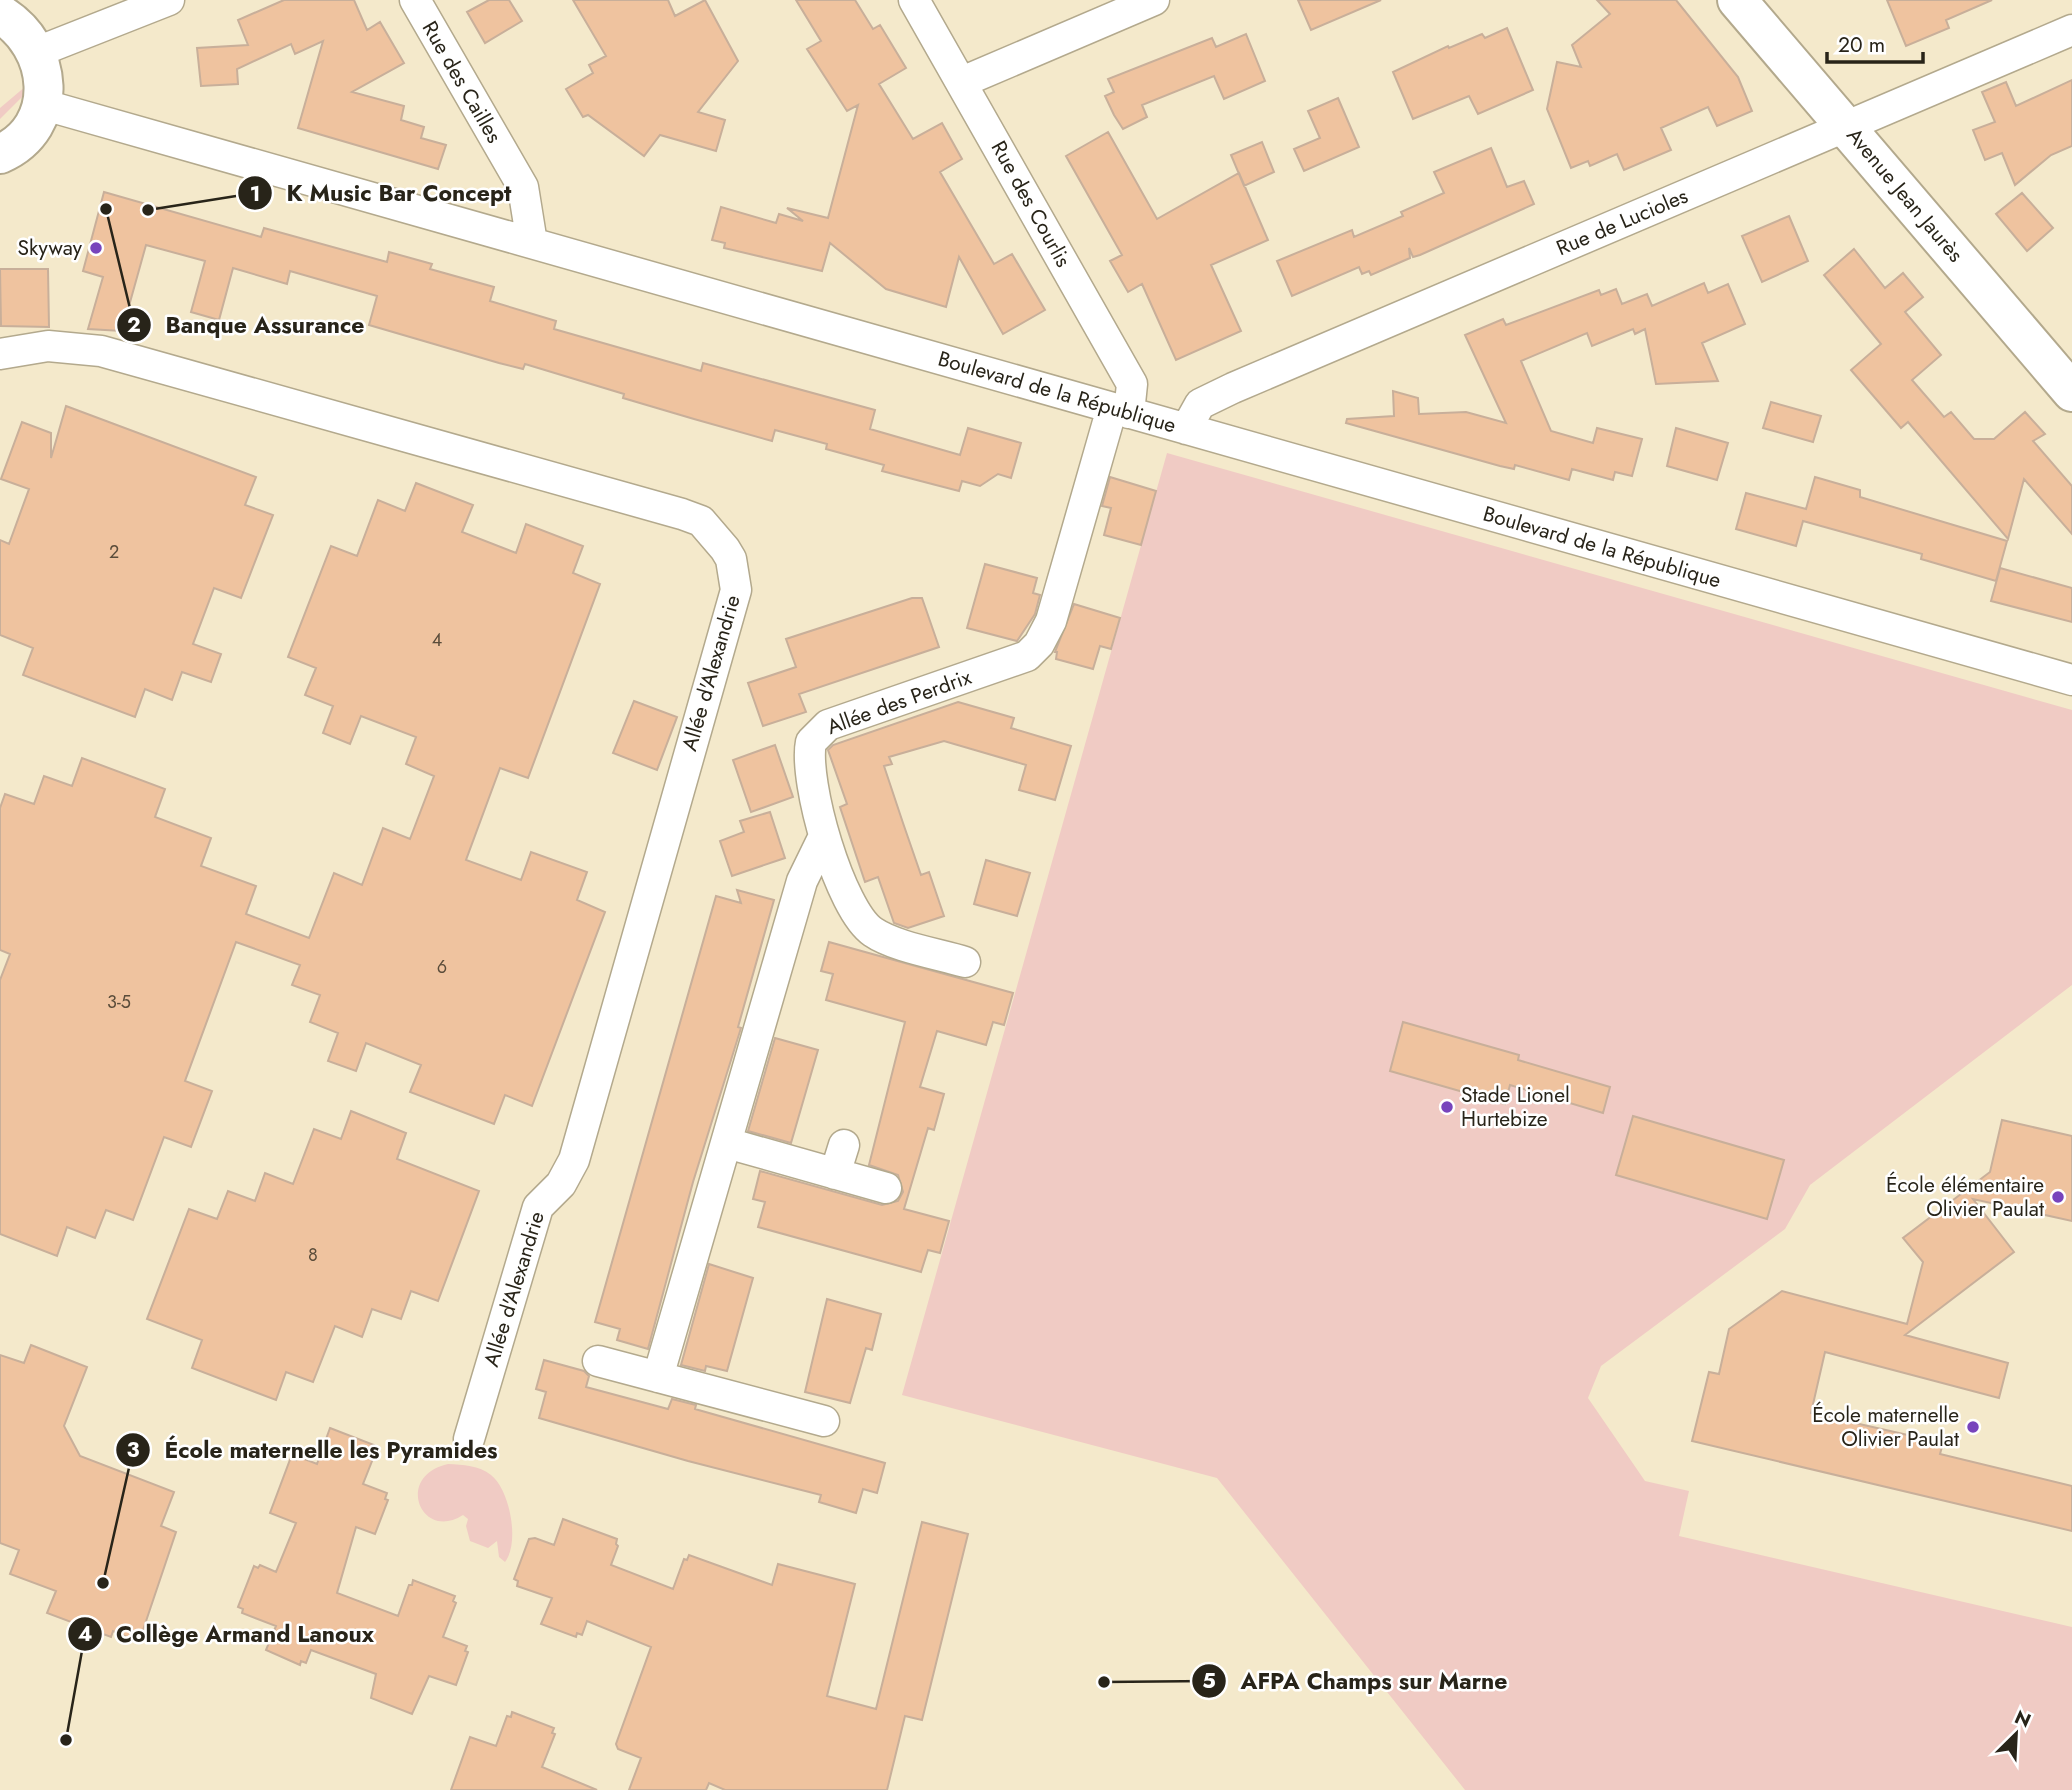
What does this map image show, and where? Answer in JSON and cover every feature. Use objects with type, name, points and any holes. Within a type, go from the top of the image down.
[{"type":"main road","name":"Avenue Jean Jaurès","points":[[1737,0],[2072,392]]},
{"type":"main road","points":[[0,14],[27,35],[37,52],[44,78],[41,104],[33,124],[20,140],[0,154]]},
{"type":"street","points":[[37,52],[169,0]]},
{"type":"street","name":"Rue des Cailles","points":[[415,0],[523,187],[533,243]]},
{"type":"street","name":"Rue des Courlis","points":[[914,0],[1132,384],[1121,411]]},
{"type":"street","points":[[962,82],[1154,0]]},
{"type":"street","name":"Rue de Lucioles","points":[[1186,429],[1199,404],[1233,388],[2072,30]]},
{"type":"street","name":"Boulevard de la République","points":[[41,104],[2072,680]]},
{"type":"street","name":"Allée d'Alexandrie","points":[[0,354],[48,346],[101,351],[561,479],[701,522],[715,534],[731,559],[736,590],[573,1163],[561,1184],[538,1207],[469,1439]]},
{"type":"street","name":"Allée des Perdrix","points":[[965,962],[873,932],[850,902],[824,836],[808,755],[817,733],[828,725],[1027,656],[1039,644],[1051,621],[1121,411]]},
{"type":"street","points":[[658,1377],[803,881],[824,836]]},
{"type":"street","points":[[727,1143],[886,1188]]},
{"type":"street","points":[[835,1174],[844,1145]]},
{"type":"street","points":[[598,1361],[824,1421]]},
{"type":"shaded area","points":[[26,86],[24,95],[0,119],[0,108]]},
{"type":"shaded area","name":"Stade Lionel Hurtebize","points":[[1167,453],[2072,710],[2072,985],[1810,1185],[1785,1229],[1601,1366],[1588,1398],[1645,1481],[1689,1491],[1679,1536],[2072,1627],[2072,1790],[1465,1790],[1217,1478],[902,1395]]},
{"type":"shaded area","points":[[448,1464],[481,1469],[498,1482],[511,1517],[512,1542],[505,1562],[499,1557],[497,1541],[488,1548],[470,1541],[466,1526],[468,1519],[463,1515],[448,1521],[435,1520],[426,1514],[420,1504],[418,1493],[422,1481],[431,1471]]},
{"type":"building","points":[[284,0],[354,0],[367,30],[380,22],[404,63],[352,92],[404,106],[401,120],[424,127],[421,138],[446,145],[438,169],[298,128],[323,41],[295,54],[291,44],[237,69],[238,84],[201,86],[197,48],[248,45],[238,20]]},
{"type":"building","points":[[489,0],[509,0],[522,21],[485,43],[467,12]]},
{"type":"building","points":[[573,0],[668,0],[675,16],[705,0],[738,61],[698,112],[725,120],[716,151],[660,135],[644,156],[588,115],[583,117],[566,89],[593,73],[589,65],[606,56]]},
{"type":"building","points":[[796,0],[855,0],[873,29],[880,25],[906,68],[879,84],[913,139],[942,123],[962,159],[940,172],[994,264],[1012,254],[1045,310],[1003,334],[959,257],[946,307],[886,289],[830,243],[822,271],[724,248],[725,243],[712,240],[721,207],[776,223],[779,214],[803,221],[787,208],[828,218],[858,105],[847,111],[807,49],[821,41]]},
{"type":"building","points":[[1298,0],[1381,0],[1311,30]]},
{"type":"building","points":[[1597,0],[1676,0],[1738,77],[1752,111],[1717,126],[1708,107],[1661,128],[1671,150],[1624,170],[1617,154],[1590,166],[1588,161],[1571,168],[1547,109],[1557,62],[1581,67],[1572,45],[1610,14]]},
{"type":"building","points":[[1887,0],[1992,0],[1946,20],[1949,28],[1906,46]]},
{"type":"building","points":[[1507,28],[1533,90],[1478,114],[1469,96],[1413,119],[1393,72],[1448,46],[1449,48],[1482,34],[1485,38]]},
{"type":"building","points":[[1246,34],[1265,81],[1224,99],[1214,76],[1142,105],[1147,117],[1123,129],[1105,96],[1114,92],[1108,79],[1212,38],[1216,47]]},
{"type":"building","points":[[2072,80],[2072,146],[2051,155],[2015,185],[2002,153],[1985,160],[1973,130],[1995,122],[1982,92],[2006,82],[2016,106]]},
{"type":"building","points":[[1338,98],[1359,147],[1304,171],[1294,149],[1320,138],[1308,111]]},
{"type":"building","points":[[1108,132],[1157,219],[1239,173],[1268,240],[1211,265],[1241,331],[1176,360],[1142,284],[1128,292],[1110,261],[1122,255],[1066,156]]},
{"type":"building","points":[[1262,142],[1274,172],[1244,186],[1231,155]]},
{"type":"building","points":[[1491,148],[1507,187],[1524,181],[1534,204],[1420,255],[1413,257],[1409,248],[1410,258],[1371,275],[1369,271],[1362,274],[1359,267],[1292,296],[1277,261],[1352,230],[1354,237],[1403,216],[1401,212],[1444,193],[1434,172]]},
{"type":"building","points":[[104,192],[261,237],[264,228],[387,262],[389,252],[432,264],[430,269],[494,287],[490,301],[556,321],[554,329],[701,371],[703,363],[875,410],[870,429],[960,455],[968,428],[1021,443],[1011,478],[998,474],[980,486],[962,481],[959,491],[882,471],[884,465],[826,449],[827,444],[775,430],[772,441],[694,419],[623,398],[624,394],[525,364],[523,369],[499,363],[369,325],[377,296],[290,271],[287,284],[233,268],[219,320],[191,312],[205,261],[146,245],[122,331],[88,329],[103,277],[83,271]]},
{"type":"building","points":[[2022,193],[2053,228],[2027,251],[1996,214]]},
{"type":"building","points":[[1789,216],[1808,261],[1762,282],[1742,236]]},
{"type":"building","points":[[1854,249],[1885,288],[1903,273],[1923,297],[1905,312],[1941,355],[1912,380],[1944,417],[1951,412],[1974,439],[1994,439],[2025,412],[2045,434],[2033,441],[2072,486],[2072,534],[2024,479],[2008,539],[1908,422],[1901,428],[1851,370],[1881,344],[1824,275]]},
{"type":"building","points":[[0,269],[48,269],[49,327],[1,326]]},
{"type":"building","points":[[1704,283],[1708,293],[1728,284],[1745,324],[1702,343],[1718,381],[1656,384],[1645,329],[1635,334],[1633,329],[1592,346],[1587,333],[1521,361],[1551,431],[1593,443],[1597,428],[1642,439],[1632,476],[1615,472],[1613,480],[1572,469],[1569,480],[1515,465],[1514,469],[1500,466],[1346,423],[1347,419],[1394,416],[1393,391],[1418,398],[1419,414],[1466,412],[1506,423],[1465,335],[1503,319],[1506,325],[1599,290],[1601,295],[1616,289],[1622,304],[1647,294],[1652,306]]},
{"type":"building","points":[[1771,402],[1821,416],[1813,442],[1763,428]]},
{"type":"building","points":[[66,406],[256,477],[245,505],[273,515],[241,598],[214,588],[193,644],[221,654],[211,682],[182,672],[172,700],[145,689],[135,717],[23,675],[33,648],[0,635],[0,540],[9,544],[29,489],[1,479],[22,422],[51,433],[51,458]]},
{"type":"building","points":[[1676,428],[1728,443],[1717,480],[1667,466]]},
{"type":"building","points":[[1110,477],[1156,491],[1141,545],[1104,535],[1111,508],[1102,506]]},
{"type":"building","points":[[1815,477],[1860,490],[1860,497],[2007,541],[1996,581],[1921,559],[1922,554],[1803,521],[1796,546],[1736,529],[1746,493],[1806,509]]},
{"type":"building","points":[[416,483],[473,505],[462,532],[516,553],[526,524],[583,546],[573,573],[600,584],[528,778],[500,768],[466,860],[521,880],[531,852],[587,872],[577,900],[605,912],[532,1106],[505,1095],[494,1124],[410,1092],[421,1065],[366,1043],[356,1071],[328,1061],[338,1033],[310,1022],[320,995],[292,985],[300,965],[236,942],[185,1081],[212,1091],[191,1147],[164,1137],[133,1220],[106,1210],[95,1238],[67,1227],[57,1256],[0,1234],[0,980],[10,954],[0,950],[0,808],[5,794],[34,804],[44,776],[72,786],[82,758],[165,789],[155,817],[211,838],[201,866],[256,886],[246,914],[309,938],[334,873],[362,885],[383,828],[410,839],[434,776],[406,764],[416,737],[361,716],[350,744],[323,733],[333,706],[305,695],[316,668],[288,657],[331,546],[357,556],[378,500],[405,511]]},
{"type":"building","points":[[985,564],[1037,578],[1033,593],[1040,595],[1035,614],[1017,641],[967,628]]},
{"type":"building","points":[[2000,568],[2072,588],[2072,622],[1991,601]]},
{"type":"building","points":[[912,598],[922,598],[939,647],[799,694],[806,712],[763,726],[748,683],[796,667],[786,639]]},
{"type":"building","points":[[1074,604],[1120,618],[1111,649],[1100,646],[1093,669],[1056,659],[1055,652]]},
{"type":"building","points":[[634,701],[677,717],[657,770],[613,753]]},
{"type":"building","points":[[958,702],[1014,718],[1011,728],[1071,746],[1055,800],[1019,790],[1026,765],[944,741],[889,757],[892,764],[884,766],[903,823],[921,875],[929,872],[944,916],[908,928],[894,923],[878,877],[865,882],[840,807],[847,804],[828,750],[833,745]]},
{"type":"building","points":[[775,745],[793,797],[751,812],[733,760]]},
{"type":"building","points":[[770,812],[785,858],[732,876],[720,841],[744,832],[740,821]]},
{"type":"building","points":[[986,860],[1030,873],[1017,916],[974,904]]},
{"type":"building","points":[[737,890],[774,900],[738,1027],[741,1028],[693,1182],[648,1349],[617,1340],[620,1329],[595,1322],[716,896],[741,903]]},
{"type":"building","points":[[829,942],[1013,993],[1004,1025],[993,1022],[986,1045],[937,1031],[920,1087],[944,1094],[934,1130],[928,1128],[904,1209],[949,1221],[940,1253],[928,1250],[921,1272],[758,1227],[765,1202],[753,1199],[760,1171],[882,1205],[898,1201],[903,1192],[898,1175],[869,1165],[905,1022],[826,1000],[833,974],[821,971]]},
{"type":"building","points":[[1403,1022],[1519,1055],[1518,1060],[1610,1087],[1603,1113],[1510,1085],[1505,1104],[1390,1071]]},
{"type":"building","points":[[775,1038],[818,1050],[791,1143],[748,1131]]},
{"type":"building","points":[[351,1111],[406,1133],[397,1159],[479,1191],[438,1301],[411,1291],[401,1319],[372,1309],[362,1337],[335,1326],[313,1382],[286,1372],[276,1400],[192,1368],[202,1340],[147,1319],[189,1209],[217,1219],[228,1191],[255,1201],[265,1173],[293,1184],[314,1129],[341,1139]]},
{"type":"building","points":[[1633,1116],[1784,1160],[1767,1219],[1616,1175]]},
{"type":"building","points":[[2002,1120],[2072,1136],[2072,1221],[1973,1199],[2014,1252],[1905,1335],[2008,1363],[1999,1398],[1825,1352],[1811,1413],[1943,1443],[1940,1454],[2072,1486],[2072,1531],[1692,1441],[1709,1372],[1719,1374],[1729,1329],[1782,1291],[1907,1324],[1923,1262],[1903,1238],[1990,1172]]},
{"type":"building","points":[[709,1264],[753,1278],[727,1371],[706,1366],[705,1371],[681,1365]]},
{"type":"building","points":[[827,1299],[881,1314],[872,1350],[866,1348],[850,1403],[805,1392]]},
{"type":"building","points":[[31,1345],[87,1367],[64,1426],[80,1456],[174,1492],[161,1526],[176,1532],[139,1642],[113,1631],[111,1637],[47,1613],[56,1591],[10,1574],[19,1550],[0,1543],[0,1355],[24,1363]]},
{"type":"building","points":[[544,1360],[584,1371],[589,1376],[586,1387],[668,1409],[672,1399],[696,1405],[695,1409],[885,1463],[877,1493],[863,1489],[856,1513],[819,1502],[821,1495],[688,1461],[539,1418],[546,1392],[536,1389]]},
{"type":"building","points":[[330,1428],[374,1445],[372,1450],[376,1451],[363,1484],[387,1493],[385,1499],[388,1500],[375,1534],[356,1527],[337,1593],[398,1616],[413,1580],[455,1596],[453,1601],[456,1603],[443,1637],[467,1646],[465,1651],[468,1652],[456,1685],[429,1676],[412,1714],[371,1698],[376,1674],[311,1650],[306,1663],[301,1661],[300,1665],[266,1650],[276,1626],[242,1613],[243,1609],[238,1607],[254,1566],[258,1568],[260,1565],[276,1572],[296,1523],[270,1513],[291,1457],[296,1460],[297,1456],[317,1464]]},
{"type":"building","points":[[563,1519],[617,1539],[618,1546],[611,1565],[673,1589],[684,1559],[687,1560],[689,1555],[772,1585],[778,1564],[855,1584],[827,1696],[876,1709],[922,1522],[968,1534],[922,1720],[905,1716],[887,1790],[725,1790],[709,1783],[706,1790],[629,1790],[641,1758],[618,1749],[616,1744],[651,1647],[587,1621],[582,1635],[577,1633],[576,1637],[541,1624],[552,1598],[517,1586],[518,1581],[514,1579],[529,1539],[535,1538],[554,1545]]},
{"type":"building","points":[[512,1712],[554,1728],[552,1733],[555,1734],[542,1767],[597,1790],[451,1790],[470,1737],[496,1746],[507,1716],[511,1717]]},
{"type":"place","name":"Banque Assurance","points":[[106,209]]},
{"type":"place","name":"K Music Bar Concept","points":[[148,210]]},
{"type":"place","name":"Skyway","points":[[96,248]]},
{"type":"place","name":"Stade Lionel Hurtebize","points":[[1447,1107]]},
{"type":"place","name":"École élémentaire Olivier Paulat","points":[[2058,1197]]},
{"type":"place","name":"École maternelle Olivier Paulat","points":[[1973,1427]]},
{"type":"place","name":"École maternelle les Pyramides","points":[[103,1583]]},
{"type":"place","name":"AFPA Champs sur Marne","points":[[1104,1682]]},
{"type":"place","name":"Collège Armand Lanoux","points":[[66,1740]]}]
